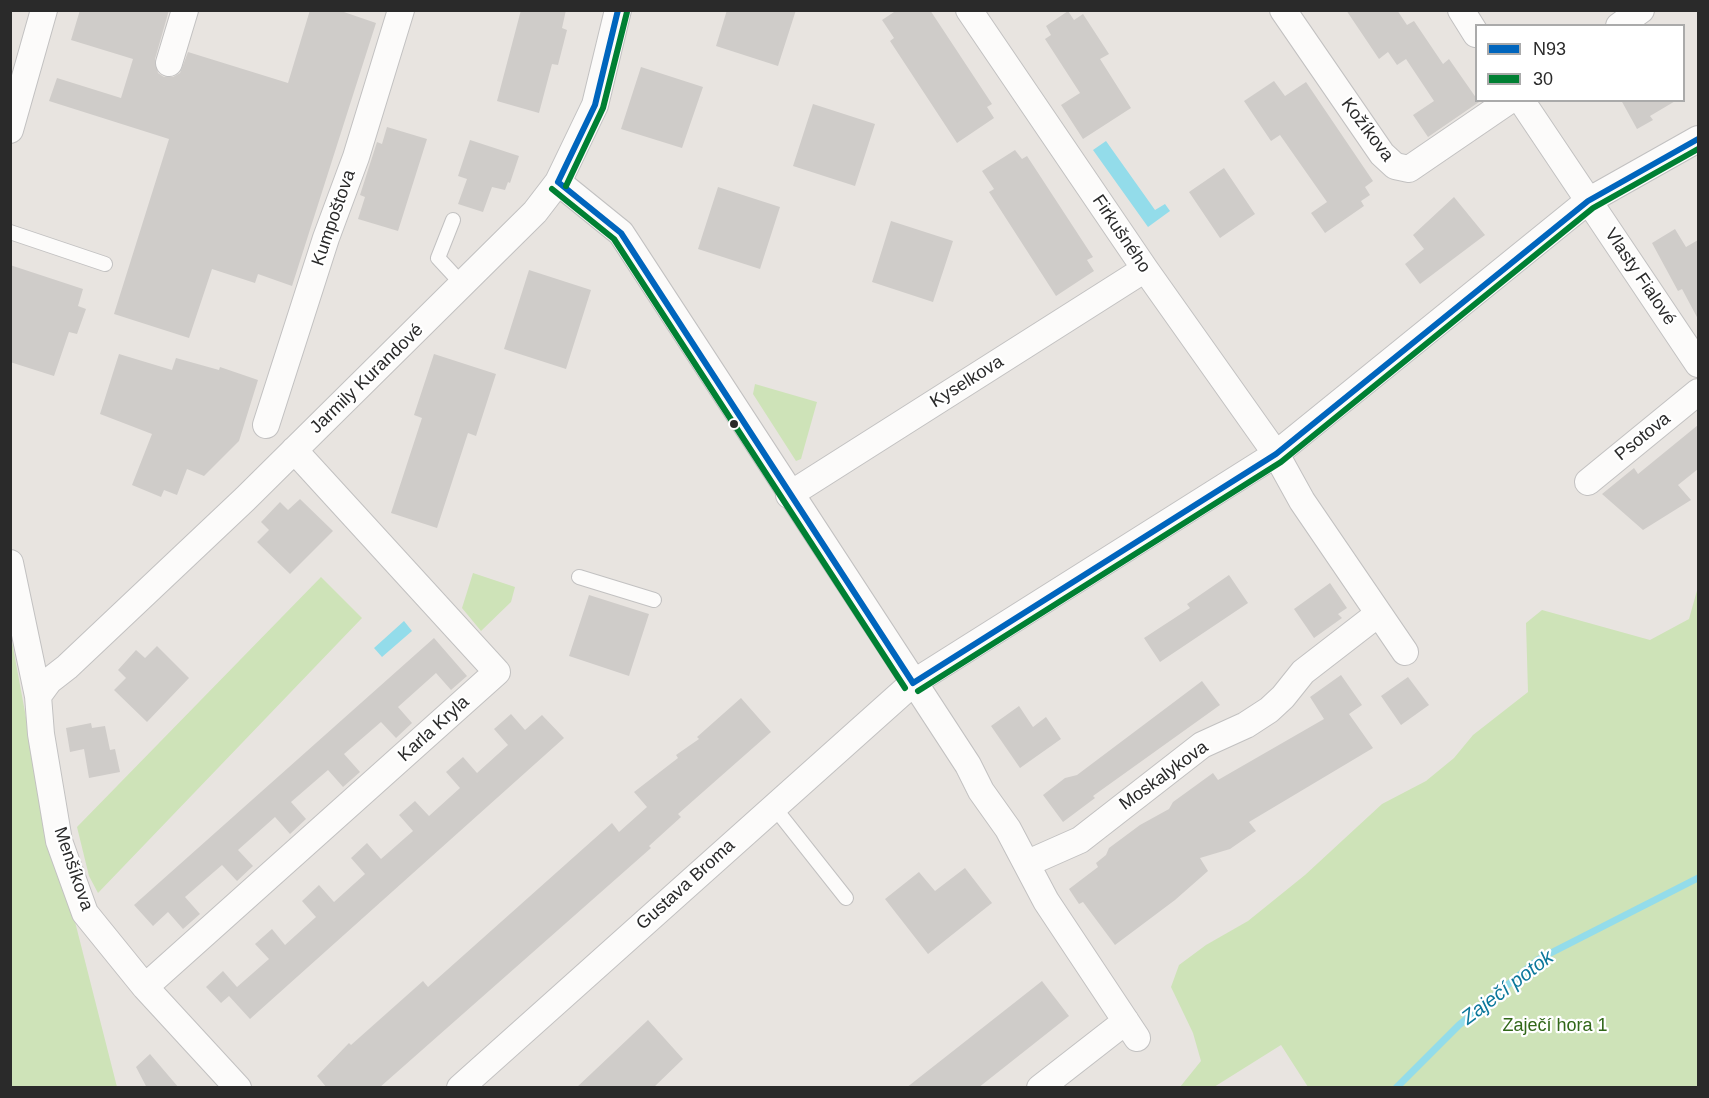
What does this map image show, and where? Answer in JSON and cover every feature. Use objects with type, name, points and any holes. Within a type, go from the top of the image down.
[{"type":"street","points":[[10,130],[44,10]]},
{"type":"street","points":[[169,63],[185,10]]},
{"type":"street","name":"Kumpoštova","points":[[266,424],[326,238],[356,157],[401,10]]},
{"type":"street","name":"Jarmily Kurandové","points":[[38,696],[49,681],[67,667],[294,450],[535,212],[558,182],[595,105],[618,10]]},
{"type":"street","name":"Firkušného","points":[[969,10],[1145,269],[1276,454]]},
{"type":"street","name":"Kožíkova","points":[[1283,10],[1382,154],[1395,166],[1409,169],[1507,102]]},
{"type":"street","points":[[1461,10],[1475,32]]},
{"type":"street","name":"Vlasty Fialové","points":[[1522,102],[1698,364]]},
{"type":"street","name":"Gustava Broma","points":[[460,1088],[913,683],[1276,454],[1588,201],[1698,139]]},
{"type":"street","points":[[558,182],[621,233],[789,495],[968,765],[1028,863],[1046,901],[1131,1029],[1040,1088]]},
{"type":"street","name":"Kyselkova","points":[[789,495],[1145,269]]},
{"type":"street","name":"Psotova","points":[[1588,482],[1698,392]]},
{"type":"street","name":"Karla Kryla","points":[[145,987],[497,672],[294,450]]},
{"type":"street","points":[[1276,454],[1302,501],[1405,652]]},
{"type":"street","name":"Menšíkova","points":[[10,563],[38,696],[40,734],[59,841],[86,913],[145,987],[238,1088]]},
{"type":"street","name":"Moskalykova","points":[[1028,863],[1080,840],[1202,745],[1246,725],[1269,710],[1283,698],[1304,672],[1378,614]]},
{"type":"lane","points":[[453,220],[438,258],[463,285]]},
{"type":"lane","points":[[10,232],[105,264]]},
{"type":"lane","points":[[579,577],[654,600]]},
{"type":"lane","points":[[774,807],[846,897]]},
{"type":"green space","points":[[755,384],[817,402],[801,459],[796,461],[753,394]]},
{"type":"green space","points":[[473,573],[515,587],[511,602],[481,631],[462,608]]},
{"type":"green space","points":[[321,577],[362,618],[98,893],[89,876],[77,827]]},
{"type":"green space","name":"Zaječí hora 1","points":[[1698,587],[1698,1087],[1308,1087],[1281,1045],[1214,1087],[1180,1087],[1201,1061],[1193,1033],[1171,987],[1179,965],[1206,945],[1248,921],[1305,875],[1382,804],[1426,781],[1454,758],[1473,735],[1528,692],[1526,623],[1542,610],[1650,640],[1689,619]]},
{"type":"green space","points":[[10,631],[51,853],[70,902],[117,1087],[11,1087]]},
{"type":"water","points":[[1106,141],[1155,210],[1165,204],[1170,211],[1148,227],[1093,150]]},
{"type":"water","points":[[404,621],[412,631],[382,657],[374,648]]},
{"type":"building","points":[[80,10],[169,10],[155,59],[158,73],[164,77],[173,77],[180,73],[188,52],[288,83],[310,10],[338,10],[376,23],[292,286],[258,274],[255,283],[212,269],[189,338],[114,314],[169,139],[49,101],[57,78],[121,98],[133,59],[71,40]]},
{"type":"building","points":[[521,10],[566,10],[562,28],[567,30],[558,65],[552,64],[539,113],[497,101]]},
{"type":"building","points":[[727,10],[796,10],[778,66],[716,46]]},
{"type":"building","points":[[897,10],[930,10],[992,104],[987,107],[994,118],[957,143],[890,41],[894,38],[882,20]]},
{"type":"building","points":[[1346,10],[1397,10],[1407,25],[1414,21],[1443,64],[1449,59],[1475,96],[1475,102],[1479,102],[1428,137],[1413,115],[1434,101],[1406,59],[1397,65],[1388,52],[1379,59]]},
{"type":"building","points":[[1068,11],[1074,20],[1083,14],[1109,54],[1100,59],[1131,108],[1083,139],[1061,105],[1080,93],[1045,39],[1051,35],[1046,26]]},
{"type":"building","points":[[641,67],[703,87],[682,148],[621,129]]},
{"type":"building","points":[[1274,81],[1285,96],[1306,82],[1373,181],[1365,187],[1370,195],[1361,201],[1364,206],[1325,233],[1311,213],[1327,202],[1280,135],[1271,141],[1244,101]]},
{"type":"building","points":[[1622,102],[1674,102],[1650,116],[1653,120],[1637,129]]},
{"type":"building","points":[[813,104],[875,124],[855,186],[793,166]]},
{"type":"building","points":[[387,127],[427,139],[398,231],[358,219],[365,197],[360,195],[377,142],[382,144]]},
{"type":"building","points":[[470,140],[519,156],[510,183],[508,182],[505,190],[492,187],[483,212],[458,204],[467,179],[458,176]]},
{"type":"building","points":[[1015,150],[1022,159],[1027,156],[1093,257],[1087,260],[1094,271],[1056,296],[989,192],[994,189],[982,171]]},
{"type":"building","points":[[1224,168],[1255,214],[1220,238],[1189,192]]},
{"type":"building","points":[[718,187],[780,207],[760,269],[698,249]]},
{"type":"building","points":[[1454,197],[1485,235],[1420,284],[1405,264],[1424,249],[1413,235]]},
{"type":"building","points":[[891,221],[953,241],[933,302],[872,282]]},
{"type":"building","points":[[1675,229],[1686,247],[1698,240],[1698,319],[1682,289],[1678,291],[1652,243]]},
{"type":"building","points":[[10,265],[83,289],[78,306],[86,309],[77,334],[69,332],[54,376],[10,362]]},
{"type":"building","points":[[529,270],[591,290],[566,369],[504,349]]},
{"type":"building","points":[[119,354],[172,370],[176,358],[219,370],[220,367],[258,380],[239,441],[204,476],[187,469],[177,495],[164,490],[161,497],[132,485],[152,434],[100,414]]},
{"type":"building","points":[[434,354],[496,374],[476,436],[468,433],[437,528],[391,513],[422,418],[414,415]]},
{"type":"building","points":[[1698,425],[1698,469],[1678,485],[1691,500],[1643,530],[1602,494],[1634,468],[1638,474]]},
{"type":"building","points":[[300,499],[333,531],[290,574],[257,542],[269,530],[261,522],[280,502],[288,510]]},
{"type":"building","points":[[1229,575],[1248,603],[1160,662],[1144,638],[1190,608],[1187,604]]},
{"type":"building","points":[[1330,583],[1347,608],[1338,614],[1342,618],[1314,638],[1294,609]]},
{"type":"building","points":[[589,595],[649,614],[629,676],[569,656]]},
{"type":"building","points":[[434,638],[467,676],[451,690],[436,673],[398,707],[412,723],[396,738],[381,722],[344,754],[360,772],[343,787],[328,770],[291,802],[306,819],[290,834],[275,817],[238,850],[253,866],[237,881],[222,865],[185,897],[200,914],[183,929],[168,912],[153,926],[134,905]]},
{"type":"building","points":[[157,646],[189,678],[147,722],[114,690],[126,678],[118,670],[136,650],[145,658]]},
{"type":"building","points":[[1341,675],[1362,705],[1349,714],[1373,748],[1249,822],[1256,831],[1230,849],[1200,858],[1208,871],[1175,900],[1115,945],[1083,902],[1079,904],[1069,889],[1098,867],[1096,863],[1106,855],[1109,848],[1140,825],[1169,809],[1173,802],[1213,773],[1218,780],[1324,719],[1310,697]]},
{"type":"building","points":[[1408,677],[1429,705],[1401,725],[1381,696]]},
{"type":"building","points":[[1202,681],[1220,705],[1093,796],[1095,798],[1063,822],[1043,795],[1065,778],[1077,775]]},
{"type":"building","points":[[741,698],[771,732],[678,814],[681,817],[649,846],[651,848],[379,1088],[327,1088],[317,1076],[349,1043],[351,1045],[423,981],[428,987],[612,823],[619,832],[647,807],[634,792],[678,758],[676,755],[699,739],[697,737]]},
{"type":"building","points":[[1019,706],[1033,727],[1046,717],[1061,739],[1020,768],[991,726]]},
{"type":"building","points":[[511,714],[525,730],[542,715],[564,738],[250,1019],[229,996],[221,1003],[206,987],[223,971],[237,987],[269,959],[255,944],[272,929],[285,945],[316,917],[302,901],[319,885],[334,902],[365,874],[351,858],[367,843],[381,859],[413,831],[399,815],[415,801],[429,816],[460,788],[446,772],[463,757],[477,773],[508,745],[494,729]]},
{"type":"building","points":[[91,723],[92,728],[105,726],[110,750],[115,749],[120,772],[89,778],[84,749],[70,752],[66,728]]},
{"type":"building","points":[[965,868],[992,903],[928,954],[885,899],[919,872],[935,891]]},
{"type":"building","points":[[1042,981],[1069,1016],[978,1088],[906,1088]]},
{"type":"building","points":[[648,1020],[683,1059],[653,1088],[576,1088]]},
{"type":"building","points":[[150,1054],[179,1088],[147,1088],[136,1067]]},
{"type":"waterway","name":"Zaječí potok","points":[[1396,1088],[1459,1025],[1539,959],[1698,878]]},
{"type":"transit line","name":"N93","points":[[558,182],[595,105],[618,10]]},
{"type":"transit line","name":"30","points":[[566,186],[603,108],[627,12]]},
{"type":"transit line","name":"N93","points":[[913,683],[1276,454],[1588,201],[1698,139]]},
{"type":"transit line","name":"30","points":[[918,691],[1281,462],[1593,208],[1698,149]]},
{"type":"transit line","name":"N93","points":[[558,182],[621,233],[913,683]]},
{"type":"transit line","name":"30","points":[[552,189],[614,239],[905,688]]}]
